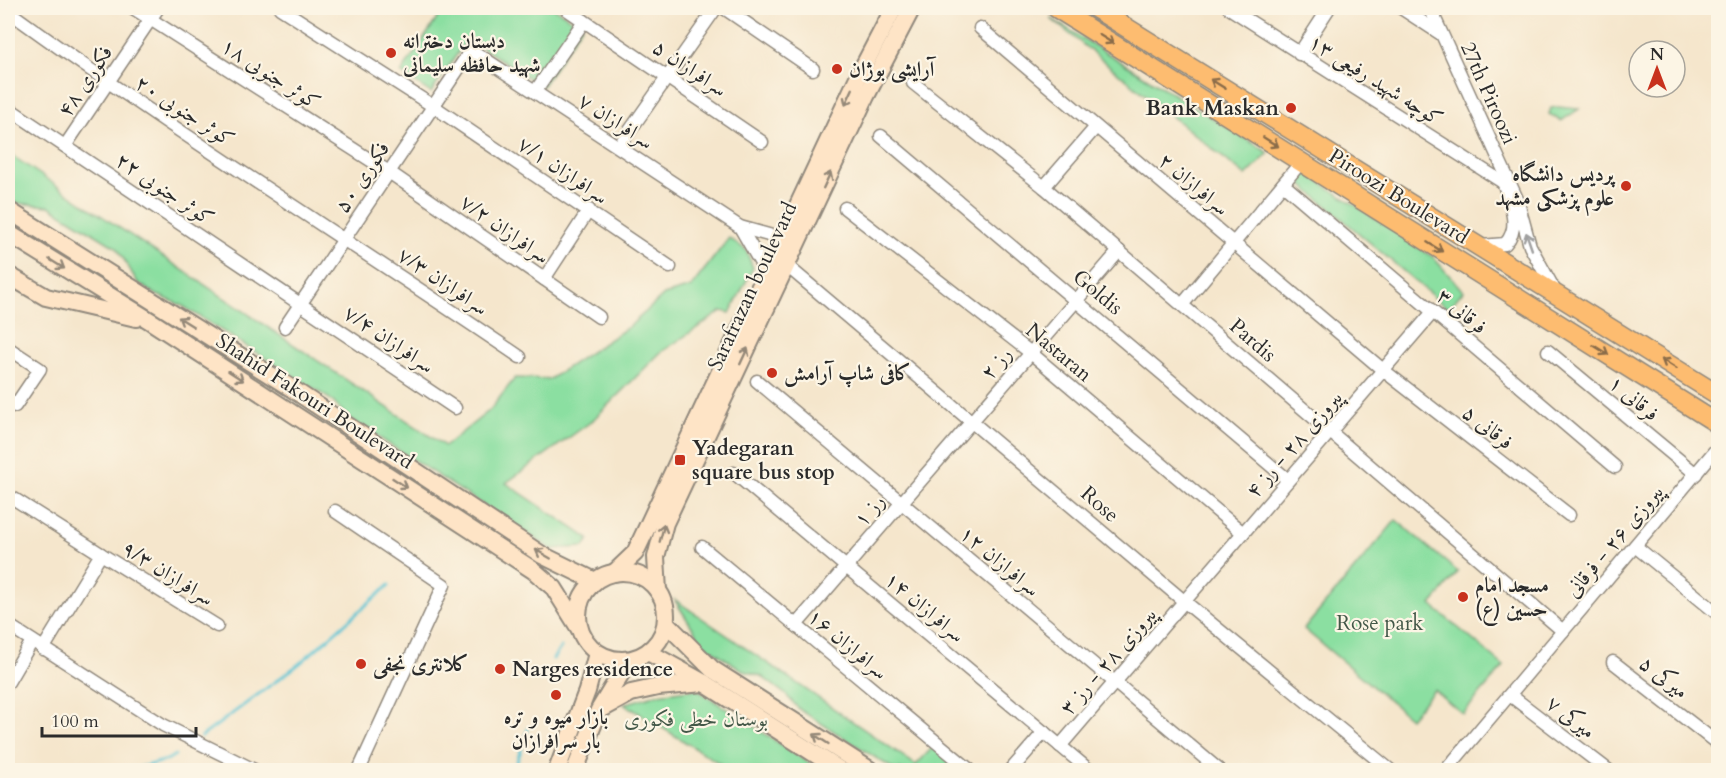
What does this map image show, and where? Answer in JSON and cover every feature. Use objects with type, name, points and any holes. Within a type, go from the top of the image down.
[{"type":"main road","name":"Sarafrazan boulevard","points":[[614,573],[635,553],[860,73],[894,8]]},
{"type":"main road","name":"Sarafrazan boulevard","points":[[658,591],[656,557],[665,523],[866,96],[912,8]]},
{"type":"main road","name":"Piroozi Boulevard","points":[[1056,8],[1719,424]]},
{"type":"main road","name":"Piroozi Boulevard","points":[[1095,8],[1719,395]]},
{"type":"main road","name":"Shahid Fakouri Boulevard","points":[[8,210],[291,388],[543,555],[595,581]]},
{"type":"main road","name":"Shahid Fakouri Boulevard","points":[[8,233],[152,322],[533,570],[554,588],[579,628]]},
{"type":"main road","points":[[8,275],[46,297],[152,322]]},
{"type":"main road","points":[[614,573],[629,573],[645,579],[658,591],[665,606],[666,623],[660,639],[648,652],[629,660],[616,660],[597,653],[587,644],[579,628],[578,610],[583,595],[595,581],[614,573]]},
{"type":"main road","points":[[666,623],[712,669],[870,771]]},
{"type":"main road","points":[[648,652],[704,682],[840,771]]},
{"type":"main road","points":[[557,771],[587,691],[597,653]]},
{"type":"main road","points":[[575,771],[599,710],[629,660]]},
{"type":"main road","points":[[599,710],[632,693],[658,687],[704,682]]},
{"type":"street","name":"کوثر جنوبی ۱۸","points":[[133,8],[389,172]]},
{"type":"street","name":"فکوری ۴۸","points":[[65,146],[158,8]]},
{"type":"street","name":"سرافرازان ۷/۱","points":[[280,8],[433,106],[670,267]]},
{"type":"street","name":"سرافرازان ۵","points":[[565,8],[762,142]]},
{"type":"street","points":[[619,146],[716,8]]},
{"type":"street","points":[[724,8],[813,69]]},
{"type":"street","name":"کوچه شهید رفیعی ۱۳","points":[[1229,8],[1504,183]]},
{"type":"street","points":[[1299,54],[1329,8]]},
{"type":"street","points":[[1401,8],[1441,34]]},
{"type":"street","name":"27th Piroozi","points":[[1430,8],[1517,199],[1530,246],[1556,293]]},
{"type":"street","name":"کوثر جنوبی ۲۰","points":[[8,11],[106,82],[345,238]]},
{"type":"street","points":[[535,92],[584,21]]},
{"type":"street","name":"سرافرازان ۲","points":[[980,28],[1383,370]]},
{"type":"street","name":"فکوری ۵۰","points":[[285,327],[471,50]]},
{"type":"street","name":"سرافرازان ۷","points":[[471,50],[740,227]]},
{"type":"street","name":"Pardis","points":[[913,83],[1044,187],[1563,631]]},
{"type":"street","name":"کوثر جنوبی ۲۲","points":[[8,108],[300,303]]},
{"type":"street","points":[[1044,187],[1096,127]]},
{"type":"street","name":"Goldis","points":[[881,136],[1076,298],[1288,480]]},
{"type":"street","points":[[1481,246],[1505,244],[1513,231],[1514,221],[1496,156]]},
{"type":"street","points":[[1182,305],[1302,161]]},
{"type":"street","name":"سرافرازان ۷/۲","points":[[389,172],[599,317]]},
{"type":"street","name":"فرقانی ۳","points":[[1283,184],[1615,467]]},
{"type":"street","name":"Nastaran","points":[[845,208],[1031,353],[1243,533]]},
{"type":"street","points":[[544,279],[589,210]]},
{"type":"street","points":[[740,227],[783,239]]},
{"type":"street","points":[[740,227],[766,274]]},
{"type":"street","name":"سرافرازان ۷/۳","points":[[345,238],[520,357]]},
{"type":"street","name":"رز ۲","points":[[972,420],[1119,251]]},
{"type":"street","name":"Rose","points":[[786,265],[1185,602],[1390,771]]},
{"type":"street","name":"سرافرازان ۷/۴","points":[[300,303],[455,408]]},
{"type":"street","name":"پیروزی ۲۸ - رز ۴","points":[[1185,602],[1433,312]]},
{"type":"street","points":[[8,348],[40,369],[11,404]]},
{"type":"street","name":"فرقانی ۱","points":[[1548,351],[1696,474]]},
{"type":"street","name":"فرقانی ۵","points":[[1383,370],[1569,515]]},
{"type":"street","name":"سرافرازان ۱۲","points":[[757,381],[1219,771]]},
{"type":"street","name":"رز ۱","points":[[795,625],[972,420]]},
{"type":"street","name":"پیروزی ۲۶ - فرقانی","points":[[1446,771],[1719,447]]},
{"type":"street","name":"سرافرازان ۱۴","points":[[734,473],[1089,771]]},
{"type":"street","points":[[8,495],[101,554]]},
{"type":"street","points":[[335,511],[444,585],[359,771]]},
{"type":"street","points":[[1635,546],[1719,614]]},
{"type":"street","name":"سرافرازان ۱۶","points":[[702,547],[970,771]]},
{"type":"street","name":"سرافرازان ۹/۳","points":[[43,649],[101,554],[217,626]]},
{"type":"street","name":"پیروزی ۲۸ - رز ۳","points":[[1060,746],[1185,602]]},
{"type":"street","points":[[8,626],[163,725],[254,771]]},
{"type":"street","points":[[8,682],[32,641]]},
{"type":"street","name":"میرکی ۵","points":[[1613,662],[1719,744]]},
{"type":"street","name":"میرکی ۷","points":[[1510,695],[1608,771]]},
{"type":"street","points":[[1011,771],[1044,732]]},
{"type":"green space","points":[[444,8],[554,8],[582,26],[542,87],[468,38],[431,93],[401,73]]},
{"type":"green space","points":[[1050,18],[1269,153],[1246,176]]},
{"type":"green space","points":[[1551,108],[1579,109],[1561,121],[1549,114]]},
{"type":"green space","points":[[8,153],[445,446],[490,410],[515,378],[550,379],[630,326],[664,295],[691,287],[729,238],[746,250],[753,268],[730,313],[722,311],[660,353],[592,421],[506,483],[589,539],[584,547],[551,549],[350,419],[330,399],[181,305],[155,294],[138,283],[117,248],[49,206],[15,203],[8,198]]},
{"type":"green space","points":[[1302,170],[1433,257],[1463,291],[1448,309],[1295,179]]},
{"type":"green space","name":"Rose park","points":[[1396,520],[1458,572],[1431,605],[1504,666],[1463,714],[1434,690],[1410,718],[1304,629]]},
{"type":"green space","points":[[674,599],[916,765],[933,747],[949,759],[948,766],[955,770],[895,770],[800,710],[785,694],[761,676],[744,671],[703,644]]},
{"type":"green space","name":"بوستان خطی فکوری","points":[[696,689],[820,770],[730,770],[624,704],[658,694]]},
{"type":"waterway","points":[[201,737],[299,664],[389,585]]},
{"type":"waterway","points":[[553,659],[561,647]]},
{"type":"waterway","points":[[514,770],[528,729]]},
{"type":"waterway","points":[[131,770],[167,760],[175,755]]},
{"type":"place","name":"دبستان دخترانه شهید حافظه سلیمانی","points":[[391,53]]},
{"type":"place","name":"آرایشی بوژان","points":[[837,69]]},
{"type":"place","name":"Bank Maskan","points":[[1291,108]]},
{"type":"place","name":"پردیس دانشگاه علوم پزشکی مشهد","points":[[1626,186]]},
{"type":"place","name":"کافی شاپ آرامش","points":[[772,373]]},
{"type":"place","name":"Yadegaran square bus stop","points":[[680,460]]},
{"type":"place","name":"مسجد امام حسین (ع)","points":[[1463,597]]},
{"type":"place","name":"کلانتری نجفی","points":[[361,664]]},
{"type":"place","name":"Narges residence","points":[[500,669]]},
{"type":"place","name":"بازار میوه و تره بار سرافرازان","points":[[556,695]]}]
